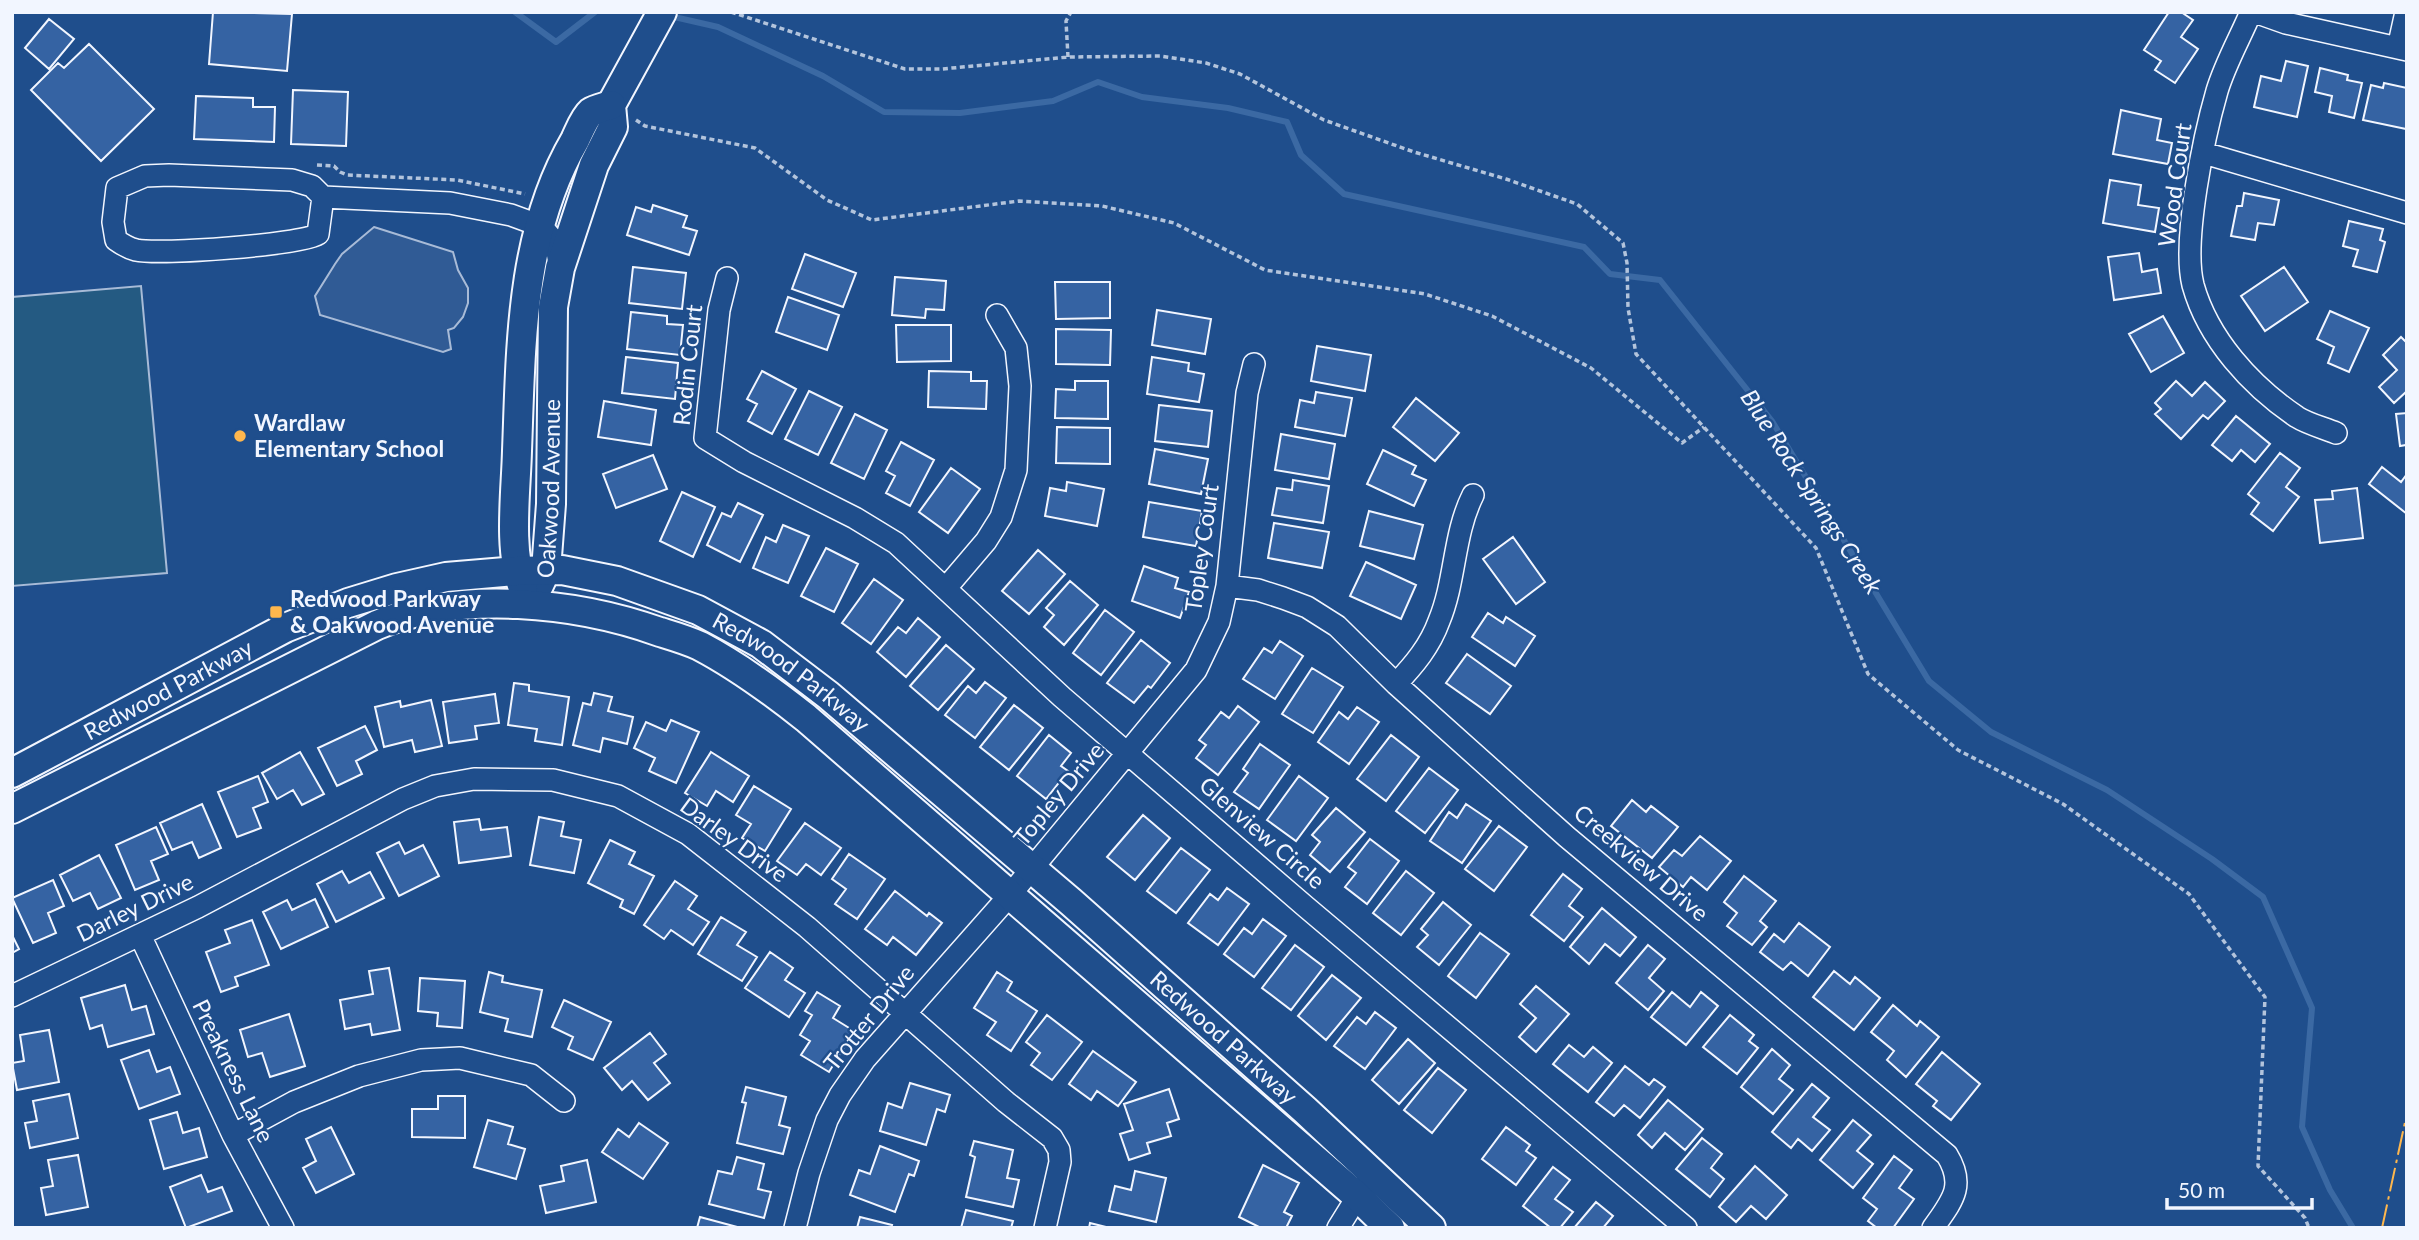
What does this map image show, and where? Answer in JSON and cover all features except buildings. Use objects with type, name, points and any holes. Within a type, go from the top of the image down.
[{"type":"main road","name":"Oakwood Avenue","points":[[530,603],[546,570],[551,504],[552,317],[560,268],[594,165],[613,127],[611,104],[662,12]]},
{"type":"main road","name":"Oakwood Avenue","points":[[530,603],[516,571],[516,479],[524,307],[541,226],[567,153],[591,113],[611,104]]},
{"type":"main road","name":"Redwood Parkway","points":[[12,773],[285,628],[348,603],[446,577],[516,571],[562,570],[617,581],[698,610],[761,644],[849,712],[1152,975],[1431,1228]]},
{"type":"main road","name":"Redwood Parkway","points":[[12,809],[381,623],[417,612],[476,604],[530,603],[579,609],[640,625],[697,645],[754,677],[859,763],[1357,1196],[1390,1228]]},
{"type":"street","points":[[2253,12],[2286,23],[2403,49],[2406,12]]},
{"type":"street","name":"Wood Court","points":[[2253,12],[2218,89],[2193,212],[2189,256],[2193,284],[2202,312],[2220,344],[2244,372],[2298,418],[2336,433]]},
{"type":"street","points":[[2204,153],[2407,213]]},
{"type":"street","points":[[323,197],[318,234],[306,239],[157,252],[137,250],[117,240],[113,208],[117,188],[136,179],[153,175],[292,180],[313,186],[323,197],[450,203],[483,208],[541,226],[555,242],[560,268]]},
{"type":"street","name":"Rodin Court","points":[[727,278],[719,310],[705,438],[744,462],[798,488]]},
{"type":"street","points":[[946,588],[986,541],[1001,517],[1016,470],[1020,386],[1016,348],[998,315]]},
{"type":"street","name":"Topley Court","points":[[1128,753],[1196,670],[1219,622],[1227,586],[1247,393],[1254,364]]},
{"type":"street","name":"Glenview Circle","points":[[798,488],[855,518],[895,544],[1062,696],[1306,907],[1686,1228]]},
{"type":"street","points":[[1396,684],[1429,645],[1440,621],[1461,523],[1473,495]]},
{"type":"street","name":"Creekview Drive","points":[[1227,586],[1258,590],[1307,607],[1337,626],[1396,684],[1567,837],[1947,1155],[1956,1175],[1956,1187],[1952,1200],[1933,1228]]},
{"type":"street","name":"Topley Drive","points":[[1031,869],[1128,753]]},
{"type":"street","name":"Darley Drive","points":[[12,996],[140,935],[403,799],[435,786],[474,779],[553,780],[618,796],[688,834],[807,927],[1006,1102],[1052,1138],[1059,1150],[1060,1162],[1045,1228]]},
{"type":"street","name":"Trotter Drive","points":[[795,1228],[809,1173],[827,1121],[864,1059],[1031,869]]},
{"type":"street","name":"Preakness Lane","points":[[140,935],[233,1135],[283,1228]]},
{"type":"street","points":[[233,1135],[294,1102],[359,1076],[421,1060],[460,1058],[531,1075],[564,1101]]},
{"type":"street","points":[[1338,1228],[1373,1173]]},
{"type":"path","points":[[731,12],[905,69],[942,69],[1068,57],[1160,56],[1206,63],[1240,74],[1324,120],[1577,204],[1623,243],[1627,263],[1628,308],[1636,354],[1816,548],[1868,674],[1958,750],[2063,804],[2189,894],[2265,997],[2259,1167],[2305,1218],[2309,1228]]},
{"type":"path","points":[[1068,57],[1066,21],[1071,12]]},
{"type":"path","points":[[611,104],[645,125],[754,148],[827,200],[872,220],[1019,201],[1102,206],[1174,223],[1265,270],[1425,294],[1492,316],[1591,368],[1682,443],[1704,428]]},
{"type":"shaded area","points":[[374,227],[453,252],[458,270],[468,288],[468,303],[463,317],[454,328],[448,330],[451,349],[443,352],[320,315],[315,296],[342,254]]},
{"type":"shaded area","points":[[141,286],[167,573],[12,586],[12,297]]},
{"type":"waterway","name":"Blue Rock Springs Creek","points":[[515,12],[556,42],[595,12]]},
{"type":"waterway","name":"Blue Rock Springs Creek","points":[[670,16],[718,27],[823,76],[884,112],[960,113],[1053,101],[1098,82],[1142,97],[1228,108],[1287,122],[1301,155],[1344,194],[1584,247],[1610,274],[1660,280],[1772,421],[1929,681],[1991,732],[2107,790],[2212,859],[2263,897],[2312,1008],[2302,1127],[2330,1190],[2353,1228]]},
{"type":"power","points":[[2382,1228],[2407,1113]]},
{"type":"place","name":"Wardlaw Elementary School","points":[[240,436]]},
{"type":"place","name":"Redwood Parkway & Oakwood Avenue","points":[[276,612]]}]
